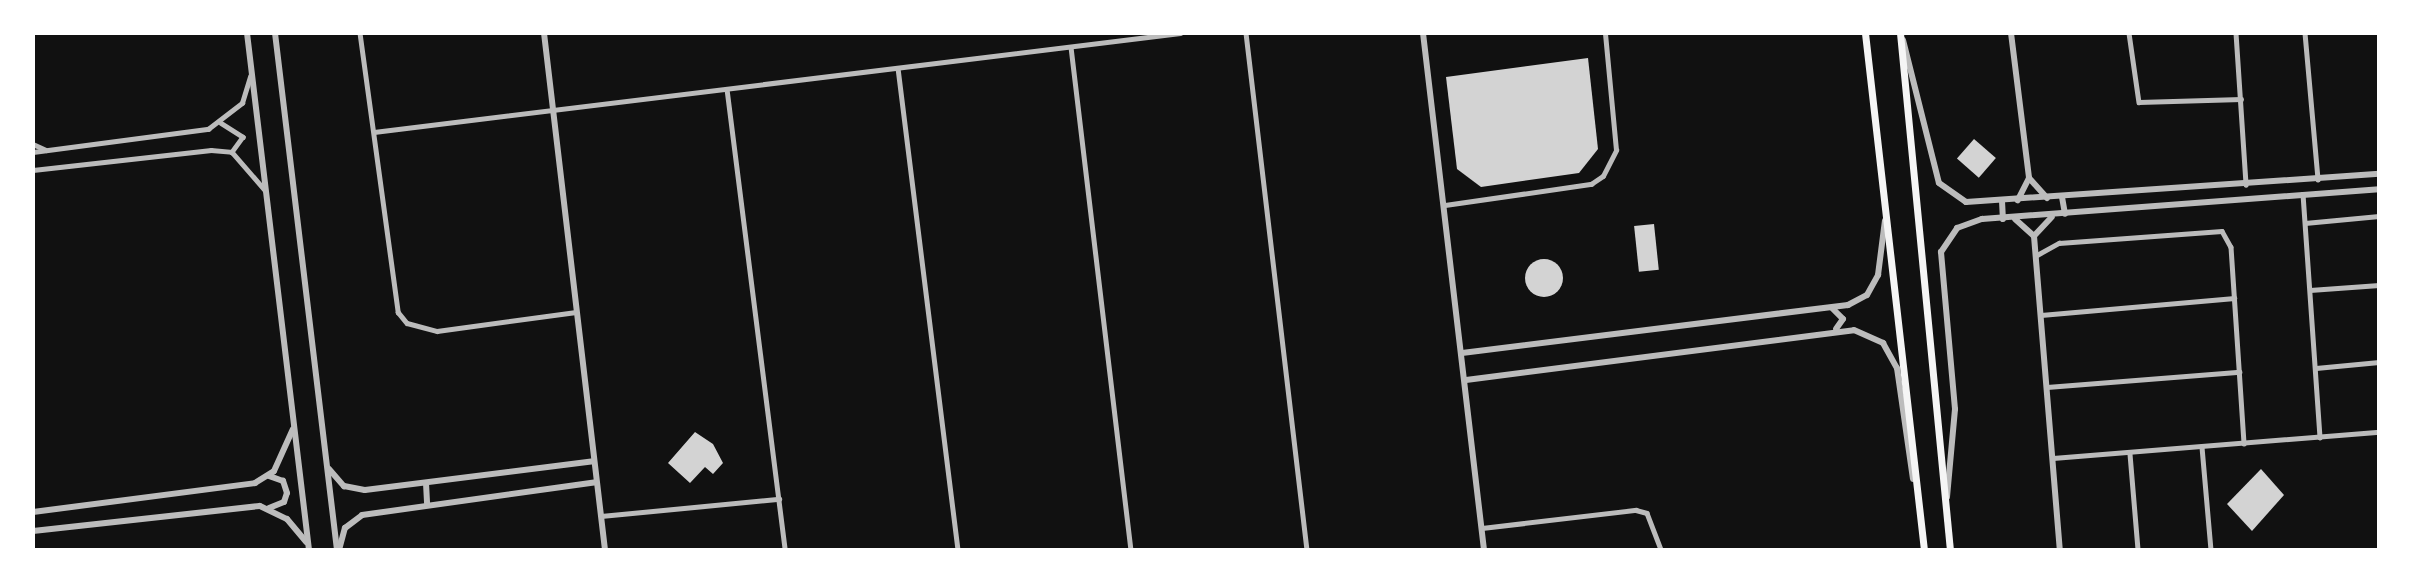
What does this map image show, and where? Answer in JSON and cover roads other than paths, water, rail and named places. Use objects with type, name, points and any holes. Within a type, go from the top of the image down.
[{"type":"main road","points":[[1865,33],[1923,550]]},
{"type":"main road","points":[[1901,33],[1950,550]]},
{"type":"street","points":[[247,33],[308,547]]},
{"type":"street","points":[[275,33],[325,461],[338,550]]},
{"type":"street","points":[[360,33],[398,312],[407,323],[437,331],[576,312]]},
{"type":"street","points":[[544,33],[605,550]]},
{"type":"street","points":[[374,132],[1180,33]]},
{"type":"street","points":[[1246,33],[1307,550]]},
{"type":"street","points":[[1423,33],[1484,550]]},
{"type":"street","points":[[1445,205],[1591,184],[1603,176],[1616,150],[1605,33]]},
{"type":"street","points":[[1901,33],[1943,191],[1966,202],[2379,174]]},
{"type":"street","points":[[2011,33],[2029,178],[2018,200]]},
{"type":"street","points":[[2129,33],[2138,102],[2151,107],[2241,99]]},
{"type":"street","points":[[2236,33],[2246,185]]},
{"type":"street","points":[[2305,33],[2318,179]]},
{"type":"street","points":[[1071,47],[1131,550]]},
{"type":"street","points":[[898,68],[958,550]]},
{"type":"street","points":[[33,152],[221,123],[242,103],[252,69]]},
{"type":"street","points":[[727,89],[785,550]]},
{"type":"street","points":[[221,123],[243,137],[232,152]]},
{"type":"street","points":[[33,144],[47,150]]},
{"type":"street","points":[[33,170],[193,151],[232,152],[266,191]]},
{"type":"street","points":[[2029,178],[2047,198]]},
{"type":"street","points":[[1947,503],[1955,409],[1941,252],[1957,228],[2003,219],[2379,189]]},
{"type":"street","points":[[2303,194],[2320,437]]},
{"type":"street","points":[[2062,197],[2065,214]]},
{"type":"street","points":[[2002,201],[2003,219]]},
{"type":"street","points":[[2034,236],[2053,216]]},
{"type":"street","points":[[2305,223],[2379,216]]},
{"type":"street","points":[[1462,353],[1829,309],[1859,301],[1872,288],[1885,218]]},
{"type":"street","points":[[2014,218],[2034,236],[2060,550]]},
{"type":"street","points":[[2036,259],[2042,248],[2059,243],[2222,231],[2231,247],[2244,444]]},
{"type":"street","points":[[2311,290],[2379,285]]},
{"type":"street","points":[[2041,315],[2234,298]]},
{"type":"street","points":[[1829,309],[1843,319],[1835,330]]},
{"type":"street","points":[[1465,380],[1835,330],[1875,337],[1897,368],[1923,550]]},
{"type":"street","points":[[2316,368],[2379,362]]},
{"type":"street","points":[[2048,387],[2239,372]]},
{"type":"street","points":[[33,512],[243,487],[269,476],[288,450],[294,421]]},
{"type":"street","points":[[2053,458],[2130,454],[2379,432]]},
{"type":"street","points":[[2202,447],[2211,550]]},
{"type":"street","points":[[2130,454],[2138,550]]},
{"type":"street","points":[[325,461],[337,481],[354,489],[426,484],[593,461]]},
{"type":"street","points":[[33,531],[280,505],[287,493],[283,481],[269,476]]},
{"type":"street","points":[[338,550],[354,519],[428,503],[596,482]]},
{"type":"street","points":[[426,484],[428,503]]},
{"type":"street","points":[[601,516],[779,499]]},
{"type":"street","points":[[267,508],[287,519],[308,547]]},
{"type":"street","points":[[1482,528],[1636,510],[1647,513],[1661,550]]}]
